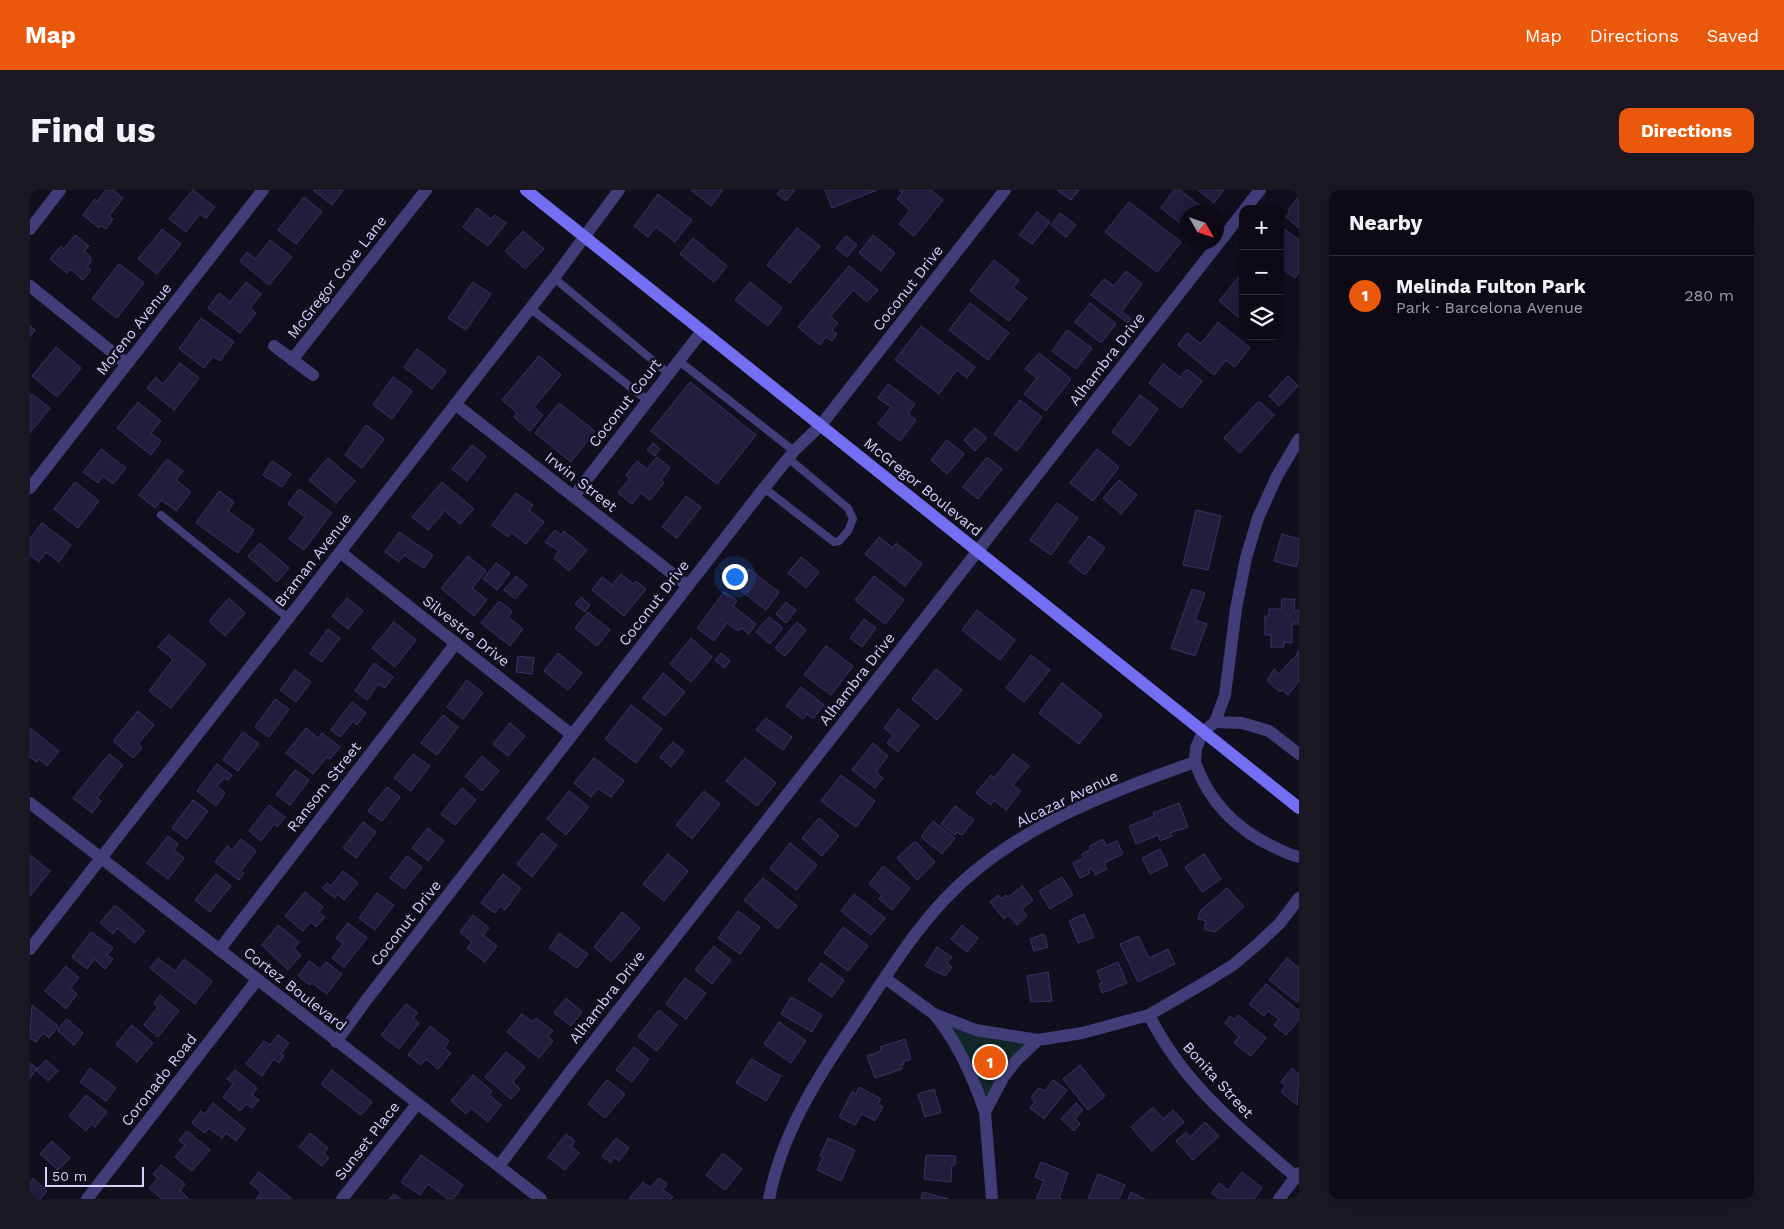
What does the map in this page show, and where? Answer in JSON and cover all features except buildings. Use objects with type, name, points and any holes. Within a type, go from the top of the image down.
[{"type":"main road","name":"McGregor Boulevard","points":[[526,190],[1299,808]]},
{"type":"street","points":[[30,229],[60,190]]},
{"type":"street","name":"Moreno Avenue","points":[[30,488],[263,190]]},
{"type":"street","name":"McGregor Cove Lane","points":[[292,360],[426,190]]},
{"type":"street","name":"Braman Avenue","points":[[30,948],[554,278],[583,235],[618,190]]},
{"type":"street","name":"Coconut Drive","points":[[336,1042],[364,1003],[764,488],[791,454],[821,425],[1005,190]]},
{"type":"street","points":[[1248,205],[1260,190]]},
{"type":"street","name":"Alhambra Drive","points":[[499,1166],[569,1072],[1239,217]]},
{"type":"street","points":[[30,286],[127,364]]},
{"type":"street","name":"Coconut Court","points":[[574,496],[702,331]]},
{"type":"street","name":"McGregor Cove Lane","points":[[274,346],[313,375]]},
{"type":"street","name":"Irwin Street","points":[[455,404],[688,586]]},
{"type":"street","points":[[1299,439],[1277,476],[1258,518],[1246,558],[1236,609],[1225,694],[1215,722],[1204,732],[1196,748],[1195,762],[1201,780],[1216,802],[1242,829],[1292,856],[1299,856]]},
{"type":"street","name":"Silvestre Drive","points":[[340,552],[572,735]]},
{"type":"street","name":"Ransom Street","points":[[219,950],[456,643]]},
{"type":"street","points":[[1215,722],[1242,723],[1269,731],[1297,747]]},
{"type":"street","name":"Alcazar Avenue","points":[[769,1199],[776,1165],[803,1108],[843,1040],[903,949],[936,909],[969,876],[991,859],[1042,826],[1092,802],[1195,762]]},
{"type":"street","name":"Cortez Boulevard","points":[[30,803],[541,1199]]},
{"type":"street","points":[[885,978],[934,1014],[976,1030],[1038,1040],[1082,1033],[1149,1015],[1233,965],[1280,923],[1299,898]]},
{"type":"street","name":"Coronado Road","points":[[87,1199],[257,980]]},
{"type":"street","points":[[934,1014],[966,1064],[986,1112],[992,1199]]},
{"type":"street","name":"Bonita Street","points":[[1149,1015],[1173,1056],[1213,1104],[1242,1133],[1298,1175]]},
{"type":"street","points":[[986,1112],[1004,1076],[1016,1060],[1038,1040]]},
{"type":"street","name":"Sunset Place","points":[[342,1199],[417,1104]]},
{"type":"street","points":[[1279,1199],[1298,1175]]},
{"type":"lane","points":[[554,278],[668,373]]},
{"type":"lane","points":[[530,308],[647,400]]},
{"type":"lane","points":[[679,360],[791,454],[848,508],[852,519],[848,531],[839,541],[834,542],[764,488]]},
{"type":"lane","points":[[161,515],[288,618]]},
{"type":"green space","points":[[942,1025],[1038,1040],[985,1112]]},
{"type":"place","name":"Melinda Fulton Park","points":[[990,1062]]}]
